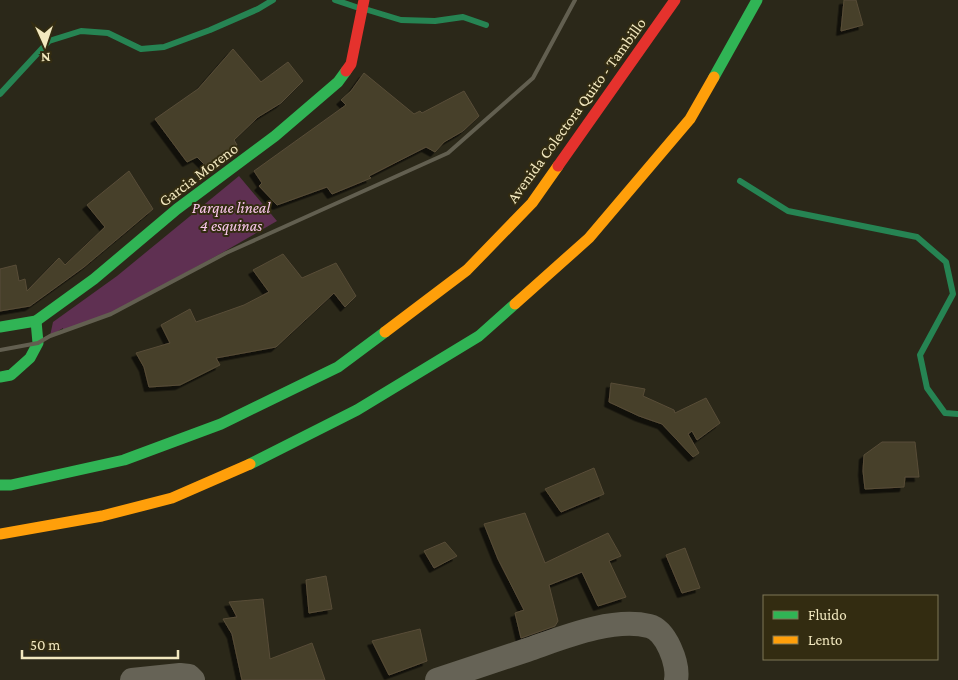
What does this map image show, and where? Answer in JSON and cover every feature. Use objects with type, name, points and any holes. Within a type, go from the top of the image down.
[{"type":"main road","name":"Garcia Moreno","points":[[0,327],[36,321],[94,279],[178,209],[275,136],[338,82],[351,64],[364,0]]},
{"type":"main road","name":"Avenida Colectora Quito - Tambillo","points":[[0,485],[11,485],[124,460],[221,424],[338,367],[467,270],[532,203],[675,0]]},
{"type":"main road","points":[[0,534],[102,516],[172,498],[246,466],[357,410],[479,336],[589,238],[690,119],[757,0]]},
{"type":"main road","points":[[0,377],[11,375],[30,358],[38,343],[36,321]]},
{"type":"street","points":[[436,680],[592,629],[630,624],[651,626],[664,638],[675,659],[676,680]]},
{"type":"street","points":[[132,680],[180,675],[189,676],[193,680]]},
{"type":"green space","name":"Parque lineal 4 esquinas","points":[[239,176],[277,221],[111,313],[63,331],[63,328],[50,336],[53,322],[117,276]]},
{"type":"building","points":[[844,0],[856,0],[863,25],[841,31]]},
{"type":"building","points":[[233,49],[261,82],[288,62],[303,81],[281,103],[258,117],[234,140],[237,145],[207,167],[197,157],[187,162],[155,119],[198,89]]},
{"type":"building","points":[[364,73],[414,114],[420,111],[422,113],[464,91],[479,116],[463,131],[444,142],[435,152],[426,147],[369,176],[371,178],[332,194],[327,187],[277,205],[259,186],[262,183],[254,171],[346,105],[341,100],[351,91]]},
{"type":"building","points":[[129,171],[153,209],[84,267],[30,306],[0,311],[0,269],[16,265],[19,281],[25,279],[27,291],[59,258],[65,265],[105,227],[87,205]]},
{"type":"building","points":[[283,254],[302,278],[336,263],[356,296],[345,307],[334,293],[276,347],[216,358],[220,365],[180,385],[149,387],[144,367],[136,353],[170,343],[161,325],[190,309],[196,322],[244,305],[269,292],[253,270]]},
{"type":"building","points":[[611,383],[645,389],[643,396],[674,410],[675,413],[706,398],[720,423],[697,440],[692,431],[688,434],[699,453],[693,457],[662,424],[609,402]]},
{"type":"building","points":[[882,442],[915,442],[919,477],[905,477],[904,487],[865,489],[864,455]]},
{"type":"building","points":[[594,468],[604,494],[561,512],[545,489]]},
{"type":"building","points":[[525,513],[545,563],[608,533],[621,556],[609,561],[626,597],[598,606],[582,572],[549,585],[558,621],[555,626],[521,638],[515,613],[524,610],[498,559],[484,524]]},
{"type":"building","points":[[445,542],[457,556],[434,568],[424,551]]},
{"type":"building","points":[[685,548],[700,588],[682,593],[666,555]]},
{"type":"building","points":[[326,576],[332,609],[309,613],[306,580]]},
{"type":"building","points":[[263,599],[270,659],[312,643],[325,680],[242,680],[232,634],[223,619],[237,617],[229,602]]},
{"type":"building","points":[[420,629],[427,661],[389,675],[372,641]]},
{"type":"waterway","points":[[0,94],[49,41],[81,31],[108,33],[141,49],[164,47],[210,30],[258,9],[273,0]]},
{"type":"waterway","points":[[335,0],[356,7]]},
{"type":"waterway","points":[[368,10],[401,20],[435,21],[463,17],[486,25]]},
{"type":"waterway","points":[[740,181],[788,211],[917,237],[946,262],[953,294],[920,355],[927,388],[945,413],[958,414]]},
{"type":"railway","points":[[0,350],[38,343],[50,336],[111,314],[226,253],[448,153],[533,78],[575,0]]},
{"type":"traffic: fast","points":[[714,77],[757,0]]},
{"type":"traffic: fast","points":[[0,327],[36,321],[94,279],[177,209],[275,136],[338,82],[346,71]]},
{"type":"traffic: fast","points":[[250,464],[357,410],[479,336],[515,304]]},
{"type":"traffic: fast","points":[[0,377],[11,375],[30,358],[38,343],[36,321]]},
{"type":"traffic: fast","points":[[0,485],[11,485],[124,460],[221,424],[338,367],[385,332]]},
{"type":"traffic: slow","points":[[515,304],[589,238],[690,119],[714,77]]},
{"type":"traffic: slow","points":[[385,332],[467,270],[532,203],[558,166]]},
{"type":"traffic: slow","points":[[0,534],[102,516],[172,498],[250,464]]},
{"type":"traffic: jam","points":[[346,71],[351,64],[364,0]]},
{"type":"traffic: jam","points":[[558,166],[675,0]]}]
